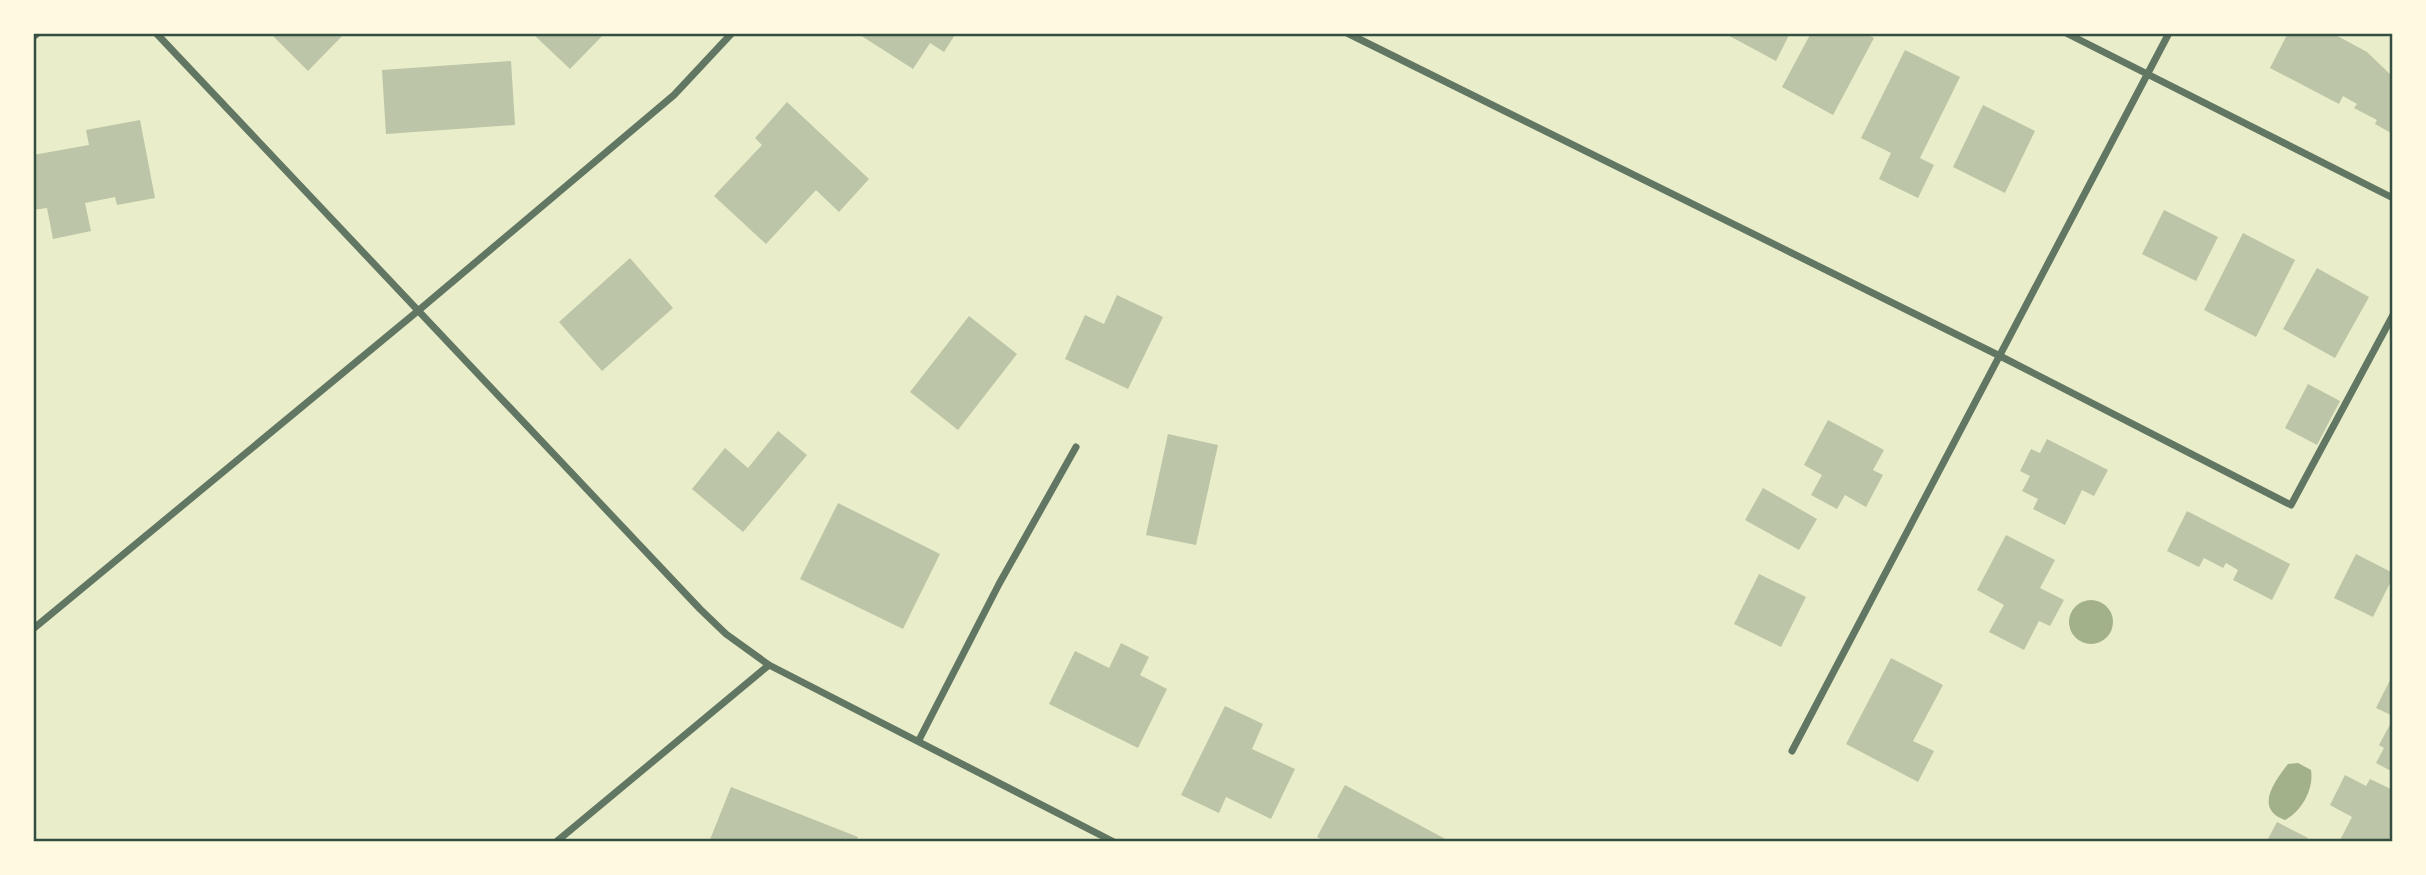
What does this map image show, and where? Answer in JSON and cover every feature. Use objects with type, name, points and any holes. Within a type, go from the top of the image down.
[{"type":"street","points":[[33,37],[38,33]]},
{"type":"street","points":[[156,33],[726,634],[769,665],[1114,842]]},
{"type":"street","points":[[33,629],[674,95],[732,33]]},
{"type":"street","points":[[1347,33],[2000,356],[2291,505],[2393,314]]},
{"type":"street","points":[[2066,33],[2393,198]]},
{"type":"street","points":[[1792,751],[2169,33]]},
{"type":"street","points":[[919,740],[999,584],[1076,447]]},
{"type":"street","points":[[556,842],[769,665]]},
{"type":"shaded area","points":[[2091,600],[2106,607],[2113,622],[2106,637],[2091,644],[2076,637],[2069,622],[2076,607]]},
{"type":"shaded area","points":[[2298,763],[2311,770],[2311,785],[2297,811],[2285,820],[2270,809],[2270,795],[2288,764]]},
{"type":"building","points":[[270,33],[345,33],[308,71]]},
{"type":"building","points":[[532,33],[605,33],[570,69]]},
{"type":"building","points":[[857,33],[956,33],[944,52],[930,43],[913,69]]},
{"type":"building","points":[[1724,33],[1790,33],[1776,61]]},
{"type":"building","points":[[1811,33],[1865,33],[1874,38],[1833,115],[1782,87]]},
{"type":"building","points":[[2288,33],[2332,33],[2367,52],[2393,77],[2393,134],[2375,124],[2377,120],[2354,108],[2357,104],[2343,96],[2339,104],[2270,68]]},
{"type":"building","points":[[1905,50],[1960,77],[1920,158],[1934,165],[1918,198],[1879,179],[1891,153],[1861,138]]},
{"type":"building","points":[[511,61],[515,125],[386,134],[382,70]]},
{"type":"building","points":[[787,102],[869,179],[839,212],[816,190],[766,244],[714,196],[762,145],[755,138]]},
{"type":"building","points":[[1983,105],[2035,131],[2005,193],[1953,167]]},
{"type":"building","points":[[140,120],[155,198],[117,205],[115,197],[85,203],[91,231],[53,239],[47,208],[33,210],[33,155],[89,145],[86,130]]},
{"type":"building","points":[[2164,210],[2218,237],[2196,281],[2142,254]]},
{"type":"building","points":[[2243,233],[2295,260],[2256,337],[2204,310]]},
{"type":"building","points":[[630,258],[673,308],[602,371],[559,322]]},
{"type":"building","points":[[2317,268],[2369,297],[2335,358],[2283,329]]},
{"type":"building","points":[[1117,295],[1163,317],[1128,389],[1065,359],[1085,315],[1104,324]]},
{"type":"building","points":[[969,316],[1017,354],[958,430],[910,392]]},
{"type":"building","points":[[2308,384],[2340,401],[2317,445],[2285,428]]},
{"type":"building","points":[[1828,420],[1884,450],[1873,470],[1883,475],[1866,507],[1845,495],[1837,509],[1811,495],[1822,475],[1804,465]]},
{"type":"building","points":[[778,431],[807,455],[743,532],[692,489],[725,448],[748,468]]},
{"type":"building","points":[[1168,434],[1218,445],[1196,545],[1146,535]]},
{"type":"building","points":[[2047,439],[2108,470],[2094,496],[2082,490],[2065,525],[2033,509],[2038,499],[2022,491],[2030,476],[2020,471],[2031,449],[2040,453]]},
{"type":"building","points":[[1763,488],[1817,519],[1799,550],[1745,520]]},
{"type":"building","points":[[838,503],[940,554],[903,629],[800,579]]},
{"type":"building","points":[[2187,511],[2290,564],[2272,600],[2233,580],[2238,570],[2226,563],[2223,568],[2204,558],[2199,567],[2167,551]]},
{"type":"building","points":[[2006,535],[2055,560],[2040,588],[2064,600],[2050,626],[2039,621],[2024,650],[1989,632],[2004,605],[1977,590]]},
{"type":"building","points":[[2356,554],[2393,573],[2373,617],[2334,598]]},
{"type":"building","points":[[1759,574],[1806,597],[1781,647],[1734,624]]},
{"type":"building","points":[[1121,643],[1149,657],[1140,675],[1167,689],[1138,748],[1049,704],[1075,651],[1109,668]]},
{"type":"building","points":[[1891,658],[1943,685],[1913,741],[1934,751],[1918,782],[1846,744]]},
{"type":"building","points":[[2390,680],[2393,681],[2393,716],[2376,708]]},
{"type":"building","points":[[1225,706],[1263,724],[1252,749],[1295,769],[1271,819],[1226,797],[1219,813],[1181,795]]},
{"type":"building","points":[[2393,719],[2393,772],[2376,763],[2384,748],[2379,745]]},
{"type":"building","points":[[2345,775],[2366,786],[2370,779],[2393,790],[2393,842],[2339,842],[2352,817],[2330,805]]},
{"type":"building","points":[[1345,785],[1451,842],[1326,842],[1317,837]]},
{"type":"building","points":[[731,787],[858,837],[856,842],[709,842]]},
{"type":"building","points":[[2277,822],[2308,838],[2306,842],[2273,842],[2268,839]]}]
